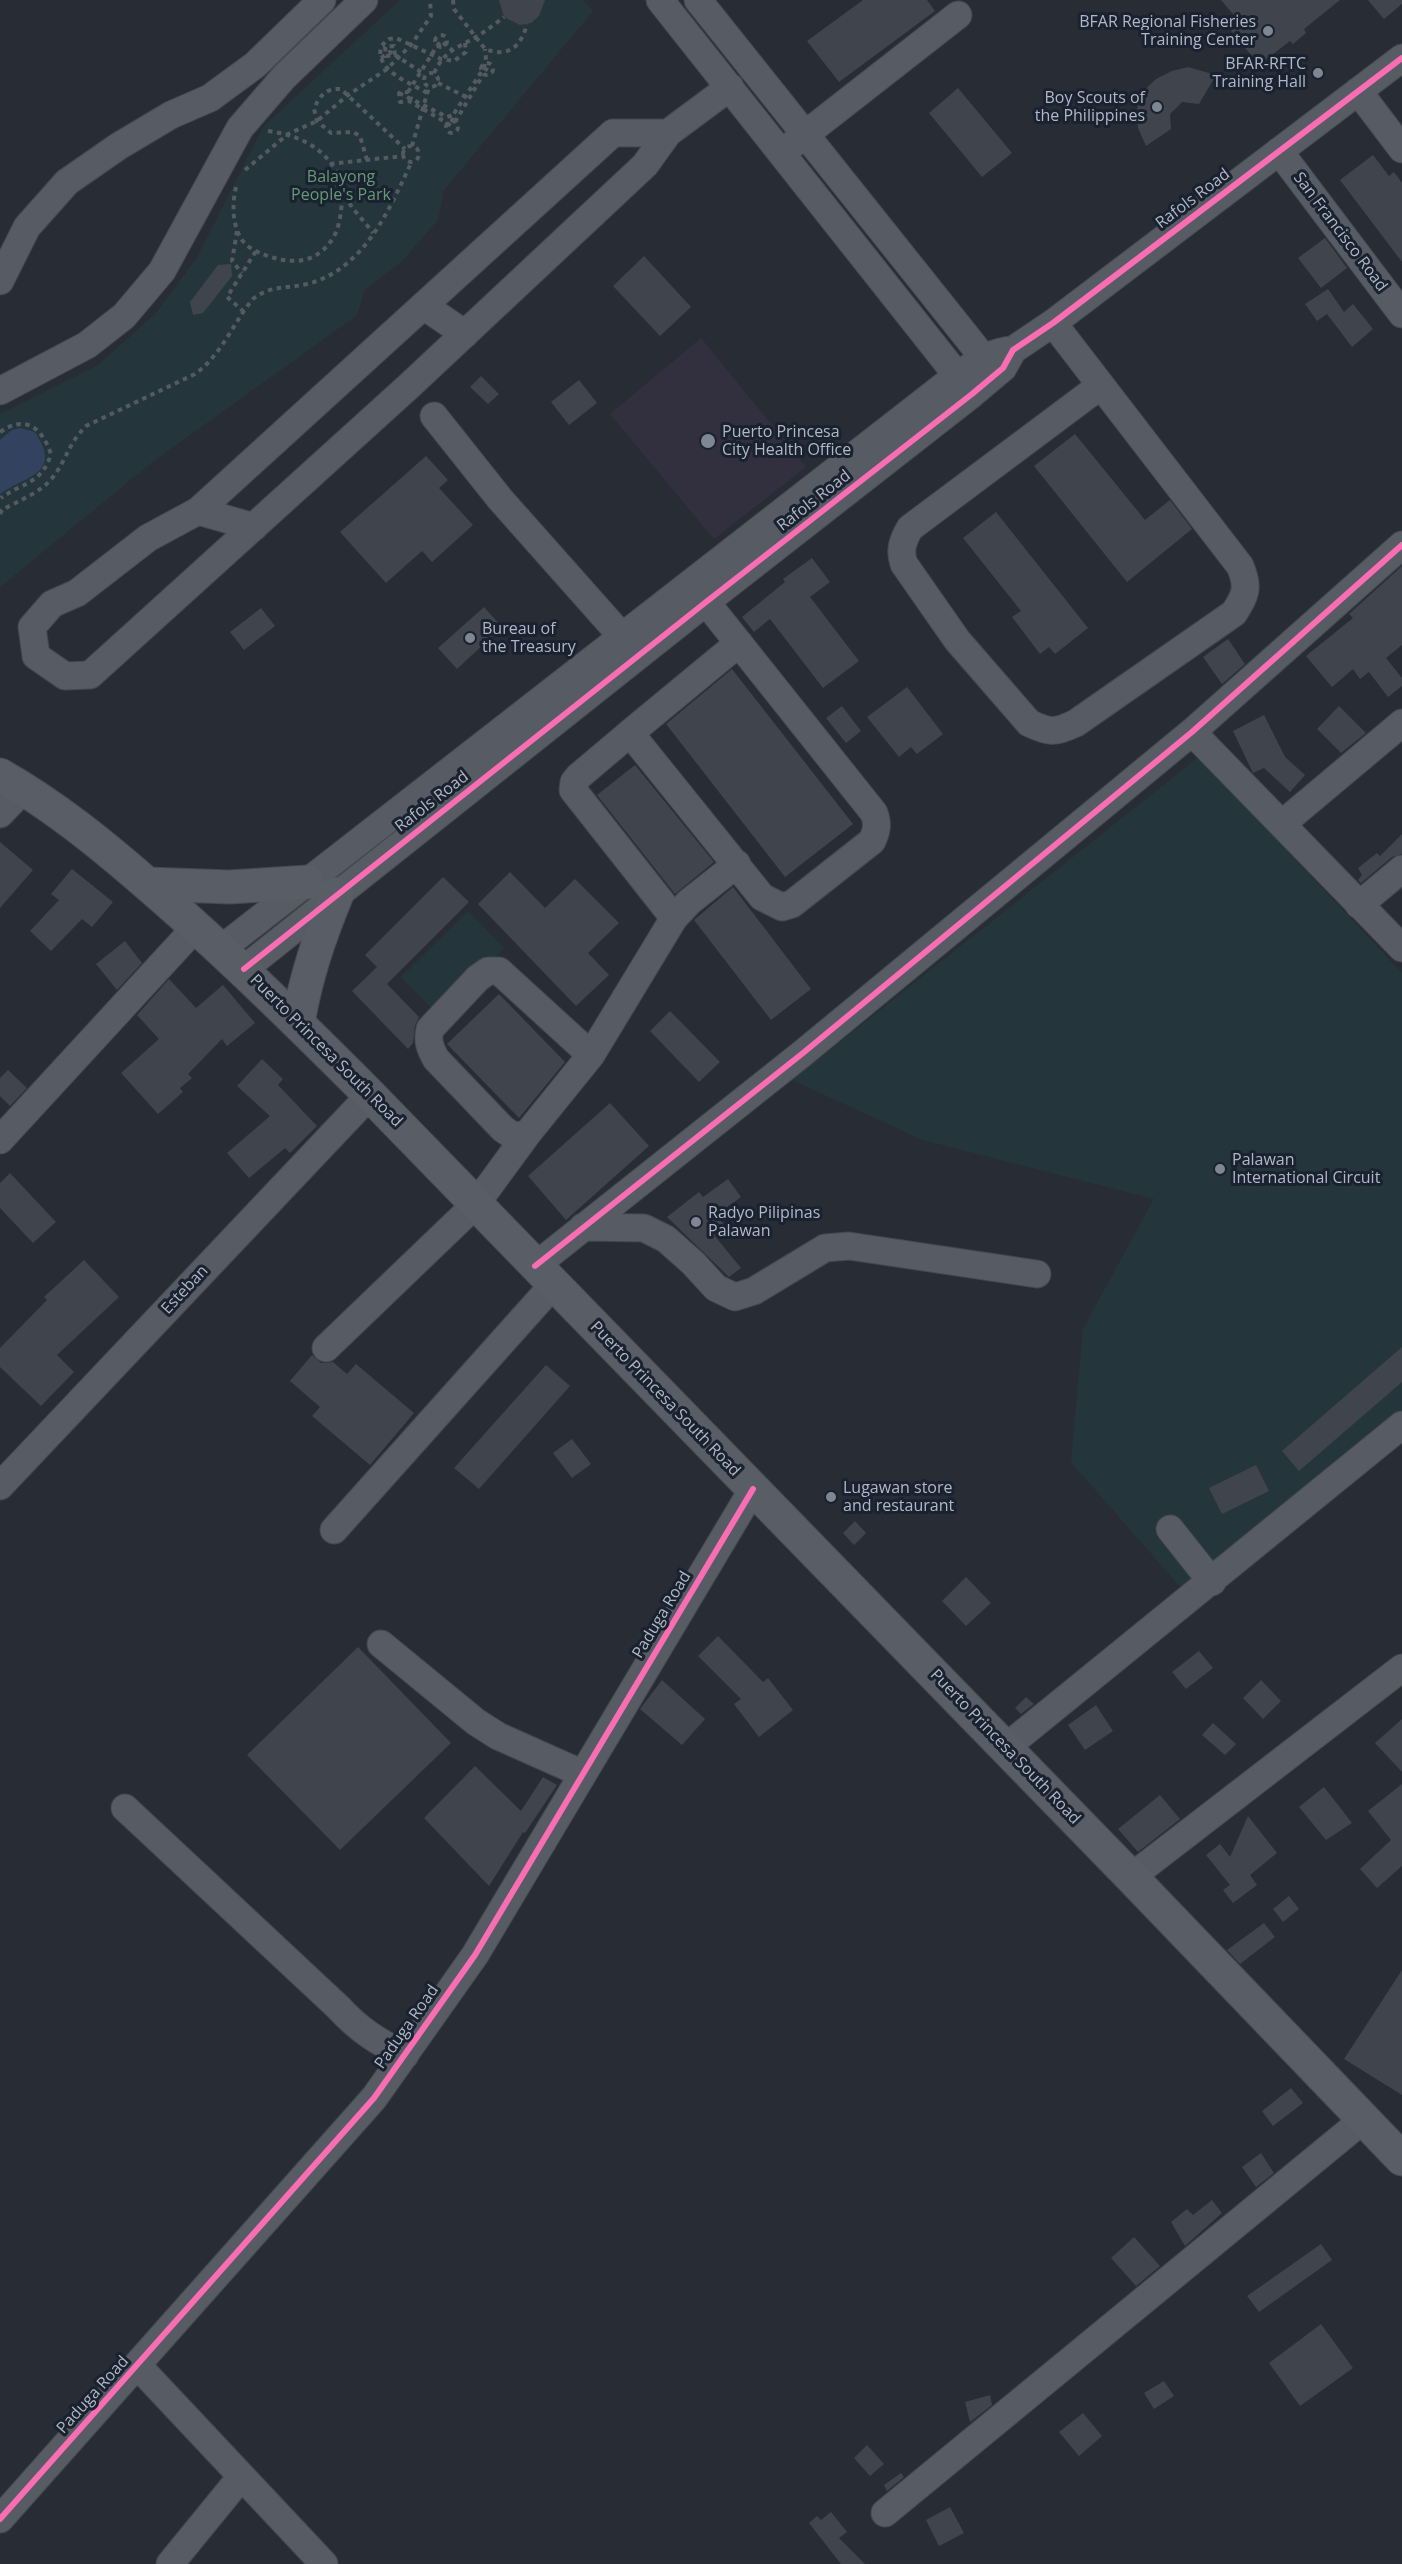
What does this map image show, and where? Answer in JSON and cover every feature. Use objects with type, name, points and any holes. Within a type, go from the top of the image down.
[{"type":"main road","name":"Puerto Princesa South Road","points":[[12,782],[81,828],[197,926],[298,1023],[1131,1877],[1402,2159]]},
{"type":"main road","points":[[147,884],[322,888],[314,949],[305,982],[298,1023]]},
{"type":"street","points":[[0,280],[27,227],[67,182],[119,146],[171,115],[210,98],[255,65],[322,0]]},
{"type":"street","points":[[2,388],[87,345],[124,316],[162,271],[240,128],[284,77],[364,0]]},
{"type":"street","points":[[660,0],[965,385]]},
{"type":"street","points":[[698,0],[990,366]]},
{"type":"street","points":[[782,153],[958,15]]},
{"type":"street","name":"Rafols Road","points":[[233,959],[990,366],[1002,350],[1013,350],[1053,323],[1402,58]]},
{"type":"street","points":[[668,133],[613,132],[198,511],[148,538],[77,593],[52,604],[32,627],[36,656],[65,676],[90,675],[465,334],[645,165],[668,133],[730,87]]},
{"type":"street","points":[[1358,91],[1402,149]]},
{"type":"street","points":[[210,98],[221,101],[230,108],[237,117],[240,128]]},
{"type":"street","name":"San Francisco Road","points":[[1279,151],[1402,314]]},
{"type":"street","points":[[424,306],[465,334]]},
{"type":"street","points":[[1053,323],[1240,566],[1247,582],[1243,600],[1234,613],[1076,723],[1058,732],[1044,730],[1029,723],[957,640],[904,564],[901,554],[904,538],[910,528],[1100,386]]},
{"type":"street","name":"Rafols Road","points":[[631,646],[706,602],[965,385]]},
{"type":"street","points":[[434,416],[500,499],[631,646]]},
{"type":"street","points":[[198,511],[254,527]]},
{"type":"street","points":[[334,1530],[584,1227],[803,1053],[1192,732],[1402,545]]},
{"type":"street","points":[[630,733],[762,897],[782,907],[792,904],[872,841],[877,830],[874,813],[706,602]]},
{"type":"street","points":[[674,918],[573,790],[574,782],[739,643]]},
{"type":"street","points":[[1283,823],[1402,723]]},
{"type":"street","points":[[1192,732],[1283,823],[1402,948]]},
{"type":"street","points":[[0,814],[12,782]]},
{"type":"street","points":[[326,1348],[476,1204],[528,1133],[591,1055],[674,918],[689,902],[737,864]]},
{"type":"street","points":[[1359,905],[1402,868]]},
{"type":"street","points":[[0,1140],[197,926]]},
{"type":"street","points":[[528,1133],[515,1137],[509,1134],[436,1059],[429,1046],[430,1029],[478,978],[488,971],[499,971],[591,1055]]},
{"type":"street","name":"Esteban","points":[[0,1486],[370,1095]]},
{"type":"street","points":[[584,1227],[644,1228],[666,1239],[716,1288],[735,1297],[754,1291],[825,1248],[849,1246],[1037,1274]]},
{"type":"street","points":[[1005,1748],[1212,1582],[1402,1425]]},
{"type":"street","name":"Paduga Road","points":[[0,2519],[374,2098],[475,1955],[753,1489]]},
{"type":"street","points":[[1170,1529],[1212,1582]]},
{"type":"street","points":[[381,1644],[476,1722],[498,1736],[583,1774]]},
{"type":"street","points":[[1131,1877],[1402,1668]]},
{"type":"street","points":[[125,1808],[339,2008],[355,2026],[375,2040],[405,2055]]},
{"type":"street","points":[[885,2512],[1364,2119]]},
{"type":"street","points":[[138,2366],[324,2564]]},
{"type":"street","points":[[183,2560],[241,2477]]},
{"type":"path","points":[[242,176],[247,168],[288,134],[317,121],[348,95],[387,69],[411,45],[431,16],[430,0]]},
{"type":"path","points":[[399,93],[400,102],[409,101],[451,126],[453,115],[484,68],[486,60],[484,49],[454,9],[453,0]]},
{"type":"path","points":[[434,74],[441,59],[452,50],[476,37],[504,17]]},
{"type":"path","points":[[484,49],[502,54],[510,51],[519,45],[527,24]]},
{"type":"path","points":[[427,93],[387,69],[381,58],[381,45],[389,39],[396,38],[441,59],[454,61],[466,52],[465,43]]},
{"type":"path","points":[[408,92],[441,41],[452,50]]},
{"type":"path","points":[[381,58],[390,52],[421,72]]},
{"type":"path","points":[[483,75],[480,69],[484,63],[493,67],[492,73]]},
{"type":"path","points":[[484,68],[492,73]]},
{"type":"path","points":[[455,122],[483,75],[492,73]]},
{"type":"path","points":[[434,74],[438,83]]},
{"type":"path","points":[[429,87],[424,82],[425,78],[427,75],[434,74]]},
{"type":"path","points":[[438,83],[466,97]]},
{"type":"path","points":[[412,146],[429,87],[438,83]]},
{"type":"path","points":[[366,160],[360,136],[353,132],[331,133],[317,121],[314,109],[323,93],[331,89],[340,89],[405,149]]},
{"type":"path","points":[[399,93],[408,92]]},
{"type":"path","points":[[408,92],[411,98],[409,101]]},
{"type":"path","points":[[399,93],[447,117],[453,115]]},
{"type":"path","points":[[447,123],[448,133],[455,133],[458,128],[455,122]]},
{"type":"path","points":[[447,123],[455,122]]},
{"type":"path","points":[[240,128],[288,134],[304,140],[319,151],[336,172],[343,192],[374,233]]},
{"type":"path","points":[[405,149],[412,146]]},
{"type":"path","points":[[1,510],[42,488],[53,477],[73,439],[86,426],[195,374],[207,366],[253,299],[274,287],[306,284],[328,276],[356,256],[387,215],[411,163],[416,161],[419,153],[412,146]]},
{"type":"path","points":[[403,156],[405,149]]},
{"type":"path","points":[[330,164],[403,156],[411,163]]},
{"type":"path","points":[[237,183],[233,203],[237,230],[232,261],[242,274]]},
{"type":"path","points":[[237,230],[244,242],[256,251],[285,262],[303,262],[319,253],[332,241],[340,218],[343,192]]},
{"type":"path","points":[[244,312],[227,297],[256,251]]},
{"type":"path","points":[[0,432],[11,425],[21,423],[36,428],[47,442],[51,454],[42,473],[33,481],[1,498]]},
{"type":"shaded area","name":"Puerto Princesa City Health Office","points":[[701,338],[806,467],[714,539],[610,414]]},
{"type":"green space","name":"Balayong People's Park","points":[[400,0],[582,0],[593,11],[444,190],[438,220],[401,262],[365,289],[357,315],[151,463],[0,587],[0,414],[98,365],[155,314],[196,259],[264,126]]},
{"type":"green space","name":"Palawan International Circuit","points":[[1199,757],[1402,973],[1402,1421],[1183,1590],[1071,1462],[1083,1329],[1154,1199],[923,1140],[792,1080]]},
{"type":"green space","points":[[468,911],[504,948],[437,1014],[401,977]]},
{"type":"water","points":[[20,428],[35,432],[45,457],[43,465],[31,477],[0,494],[0,440],[12,430]]},
{"type":"building","points":[[499,0],[545,0],[539,16],[531,23],[520,25],[504,17]]},
{"type":"building","points":[[863,0],[927,0],[935,11],[839,82],[807,41]]},
{"type":"building","name":"BFAR Regional Fisheries Training Center","points":[[1221,0],[1340,0],[1304,29],[1306,33],[1293,44],[1290,41],[1259,65],[1230,29],[1239,21]]},
{"type":"building","points":[[1368,0],[1402,0],[1402,4],[1384,19]]},
{"type":"building","name":"Boy Scouts of the Philippines","points":[[1188,67],[1216,75],[1199,104],[1182,102],[1170,114],[1171,129],[1146,146],[1138,128],[1137,111],[1140,94],[1156,79],[1172,71]]},
{"type":"building","points":[[958,88],[1012,153],[982,177],[929,113]]},
{"type":"building","points":[[1373,155],[1389,176],[1394,172],[1402,183],[1402,262],[1340,180]]},
{"type":"building","points":[[1325,238],[1347,268],[1321,288],[1298,258]]},
{"type":"building","points":[[644,256],[691,307],[660,336],[613,286]]},
{"type":"building","points":[[231,264],[232,276],[203,313],[193,315],[190,302],[218,265]]},
{"type":"building","points":[[1328,289],[1344,312],[1353,304],[1373,329],[1352,347],[1327,314],[1317,321],[1305,304]]},
{"type":"building","points":[[481,376],[499,394],[488,404],[470,387]]},
{"type":"building","points":[[579,380],[597,403],[569,425],[551,402]]},
{"type":"building","points":[[1075,434],[1145,520],[1170,500],[1192,529],[1127,582],[1034,466]]},
{"type":"building","points":[[426,456],[448,480],[439,488],[473,525],[432,562],[422,551],[386,583],[340,532]]},
{"type":"building","points":[[996,512],[1088,628],[1055,654],[1049,647],[1040,654],[1012,617],[1021,611],[963,538]]},
{"type":"building","points":[[812,558],[830,582],[810,597],[859,661],[823,688],[770,619],[754,632],[742,617],[785,582],[783,579]]},
{"type":"building","points":[[1402,566],[1402,645],[1386,658],[1402,678],[1402,686],[1388,697],[1369,672],[1360,679],[1353,669],[1332,687],[1306,656],[1353,618],[1349,614]]},
{"type":"building","name":"Bureau of the Treasury","points":[[484,607],[502,627],[457,669],[438,648]]},
{"type":"building","points":[[261,608],[275,626],[244,650],[230,632]]},
{"type":"building","points":[[1228,639],[1245,664],[1222,684],[1203,657]]},
{"type":"building","points":[[732,669],[853,824],[785,877],[666,724]]},
{"type":"building","points":[[907,687],[943,734],[917,754],[911,747],[899,757],[867,717]]},
{"type":"building","points":[[842,706],[861,731],[846,743],[826,718]]},
{"type":"building","points":[[1339,706],[1366,733],[1341,753],[1317,729]]},
{"type":"building","points":[[1264,715],[1285,757],[1305,775],[1290,792],[1264,768],[1253,773],[1233,731]]},
{"type":"building","points":[[635,765],[714,862],[675,894],[597,795]]},
{"type":"building","points":[[1402,834],[1402,854],[1392,857],[1361,883],[1358,880],[1362,875],[1358,868],[1377,853],[1380,856]]},
{"type":"building","points":[[0,842],[33,870],[0,908]]},
{"type":"building","points":[[72,869],[113,902],[92,927],[82,919],[51,951],[30,931],[59,900],[51,894]]},
{"type":"building","points":[[510,872],[545,908],[575,879],[619,923],[588,953],[609,975],[576,1006],[478,904]]},
{"type":"building","points":[[443,877],[469,902],[387,984],[419,1017],[415,1026],[413,1043],[408,1049],[352,991],[377,967],[365,955]]},
{"type":"building","points":[[733,887],[811,989],[771,1020],[694,920]]},
{"type":"building","points":[[125,941],[142,963],[117,990],[96,964]]},
{"type":"building","points":[[169,979],[196,1008],[223,985],[255,1023],[227,1046],[222,1039],[188,1074],[192,1078],[180,1088],[183,1092],[158,1114],[121,1073],[159,1039],[137,1015]]},
{"type":"building","points":[[499,994],[565,1062],[519,1118],[447,1044]]},
{"type":"building","points":[[670,1011],[720,1062],[699,1082],[650,1031]]},
{"type":"building","points":[[262,1059],[283,1079],[278,1085],[317,1126],[290,1153],[285,1148],[249,1178],[227,1153],[270,1116],[237,1086]]},
{"type":"building","points":[[8,1070],[27,1088],[10,1106],[0,1096],[0,1078]]},
{"type":"building","points":[[610,1103],[649,1146],[566,1220],[528,1176]]},
{"type":"building","points":[[10,1173],[56,1222],[33,1243],[0,1208],[0,1183]]},
{"type":"building","points":[[728,1179],[741,1197],[716,1215],[725,1226],[714,1235],[741,1268],[729,1277],[667,1217],[699,1192],[703,1197]]},
{"type":"building","points":[[84,1260],[119,1297],[57,1355],[74,1372],[41,1406],[0,1367],[0,1348],[47,1300],[44,1297]]},
{"type":"building","points":[[1402,1347],[1402,1382],[1299,1471],[1282,1451]]},
{"type":"building","points":[[312,1355],[321,1363],[333,1362],[347,1374],[356,1364],[414,1413],[370,1465],[312,1416],[320,1407],[290,1381]]},
{"type":"building","points":[[546,1365],[570,1386],[479,1489],[454,1468]]},
{"type":"building","points":[[572,1439],[591,1464],[572,1478],[553,1453]]},
{"type":"building","points":[[1256,1465],[1269,1491],[1222,1514],[1209,1488]]},
{"type":"building","points":[[855,1521],[866,1533],[854,1545],[843,1533]]},
{"type":"building","points":[[966,1577],[991,1603],[966,1626],[942,1601]]},
{"type":"building","points":[[718,1636],[763,1682],[768,1678],[793,1710],[759,1737],[734,1704],[741,1699],[698,1656]]},
{"type":"building","points":[[358,1647],[451,1743],[340,1850],[247,1755]]},
{"type":"building","points":[[1199,1651],[1213,1668],[1186,1689],[1172,1672]]},
{"type":"building","points":[[662,1680],[705,1719],[682,1745],[640,1709]]},
{"type":"building","points":[[1261,1680],[1281,1701],[1263,1719],[1243,1698]]},
{"type":"building","points":[[1026,1697],[1034,1704],[1021,1714],[1015,1708]]},
{"type":"building","points":[[1096,1705],[1113,1731],[1085,1750],[1068,1725]]},
{"type":"building","points":[[1402,1719],[1402,1772],[1375,1743]]},
{"type":"building","points":[[1213,1723],[1236,1744],[1225,1755],[1202,1735]]},
{"type":"building","points":[[475,1766],[521,1811],[543,1777],[557,1785],[525,1833],[523,1832],[489,1886],[424,1818]]},
{"type":"building","points":[[1402,1784],[1402,1866],[1377,1888],[1360,1869],[1391,1840],[1368,1811]]},
{"type":"building","points":[[1324,1787],[1352,1823],[1326,1840],[1299,1807]]},
{"type":"building","points":[[1160,1795],[1180,1819],[1138,1852],[1118,1829]]},
{"type":"building","points":[[1248,1816],[1277,1853],[1250,1875],[1257,1885],[1233,1903],[1223,1890],[1230,1885],[1206,1855],[1220,1844],[1230,1857]]},
{"type":"building","points":[[1289,1896],[1299,1909],[1283,1922],[1273,1909]]},
{"type":"building","points":[[1264,1923],[1275,1937],[1240,1964],[1227,1950]]},
{"type":"building","points":[[1402,1970],[1402,2095],[1344,2059]]},
{"type":"building","points":[[1291,2088],[1303,2103],[1273,2126],[1262,2111]]},
{"type":"building","points":[[1261,2153],[1274,2173],[1256,2187],[1242,2167]]},
{"type":"building","points":[[1212,2200],[1222,2213],[1185,2246],[1171,2222],[1187,2209],[1193,2215]]},
{"type":"building","points":[[1134,2237],[1160,2266],[1136,2286],[1111,2258]]},
{"type":"building","points":[[1321,2244],[1332,2260],[1259,2312],[1247,2296]]},
{"type":"building","points":[[1321,2324],[1353,2368],[1300,2406],[1269,2363]]},
{"type":"building","points":[[1164,2381],[1174,2396],[1154,2409],[1144,2393]]},
{"type":"building","points":[[990,2395],[992,2405],[970,2422],[965,2402]]},
{"type":"building","points":[[1083,2413],[1102,2436],[1079,2456],[1059,2432]]},
{"type":"building","points":[[867,2445],[884,2464],[870,2476],[854,2458]]},
{"type":"building","points":[[901,2473],[904,2477],[887,2491],[884,2485]]},
{"type":"building","points":[[950,2507],[964,2533],[939,2546],[926,2520]]},
{"type":"building","points":[[831,2512],[847,2532],[839,2538],[865,2564],[841,2564],[809,2523],[817,2516],[821,2520]]},
{"type":"cycle path","points":[[244,969],[972,394],[1003,368],[1013,350],[1053,323],[1402,58]]},
{"type":"cycle path","points":[[535,1266],[803,1053],[1192,732],[1402,545]]},
{"type":"cycle path","points":[[0,2519],[374,2098],[475,1955],[753,1489]]},
{"type":"place","name":"BFAR Regional Fisheries Training Center","points":[[1268,31]]},
{"type":"place","name":"BFAR-RFTC Training Hall","points":[[1318,73]]},
{"type":"place","name":"Boy Scouts of the Philippines","points":[[1157,107]]},
{"type":"place","name":"Puerto Princesa City Health Office","points":[[708,441]]},
{"type":"place","name":"Bureau of the Treasury","points":[[470,638]]},
{"type":"place","name":"Palawan International Circuit","points":[[1220,1169]]},
{"type":"place","name":"Radyo Pilipinas Palawan","points":[[696,1222]]},
{"type":"place","name":"Lugawan store and restaurant","points":[[831,1497]]}]
